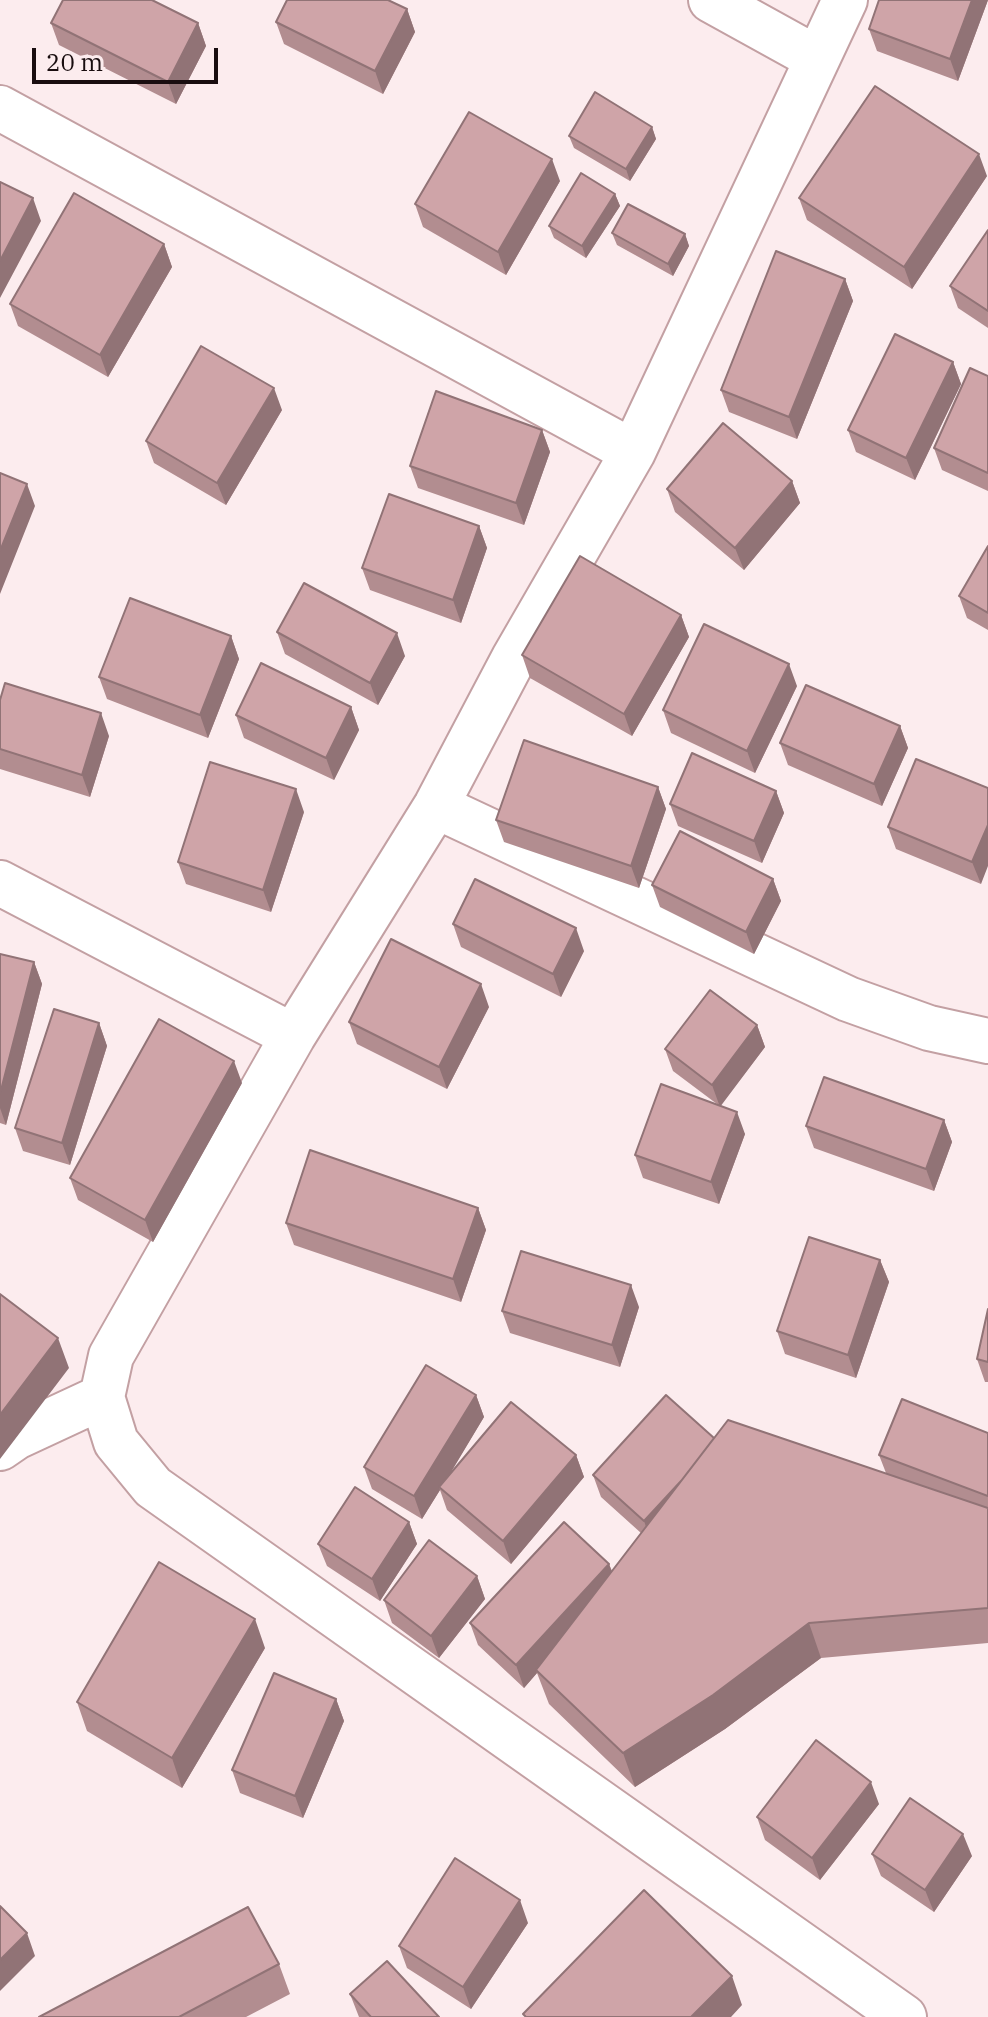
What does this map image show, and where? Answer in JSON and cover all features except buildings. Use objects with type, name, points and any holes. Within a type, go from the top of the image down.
[{"type":"street","points":[[711,0],[816,58]]},
{"type":"street","points":[[845,0],[633,452],[514,658],[436,806],[293,1036],[111,1356],[102,1397],[116,1442],[153,1487],[904,2017]]},
{"type":"street","points":[[0,108],[633,452]]},
{"type":"street","points":[[436,806],[848,999],[929,1028],[988,1041]]},
{"type":"street","points":[[0,883],[293,1036]]},
{"type":"street","points":[[0,1448],[16,1437],[102,1397]]}]
